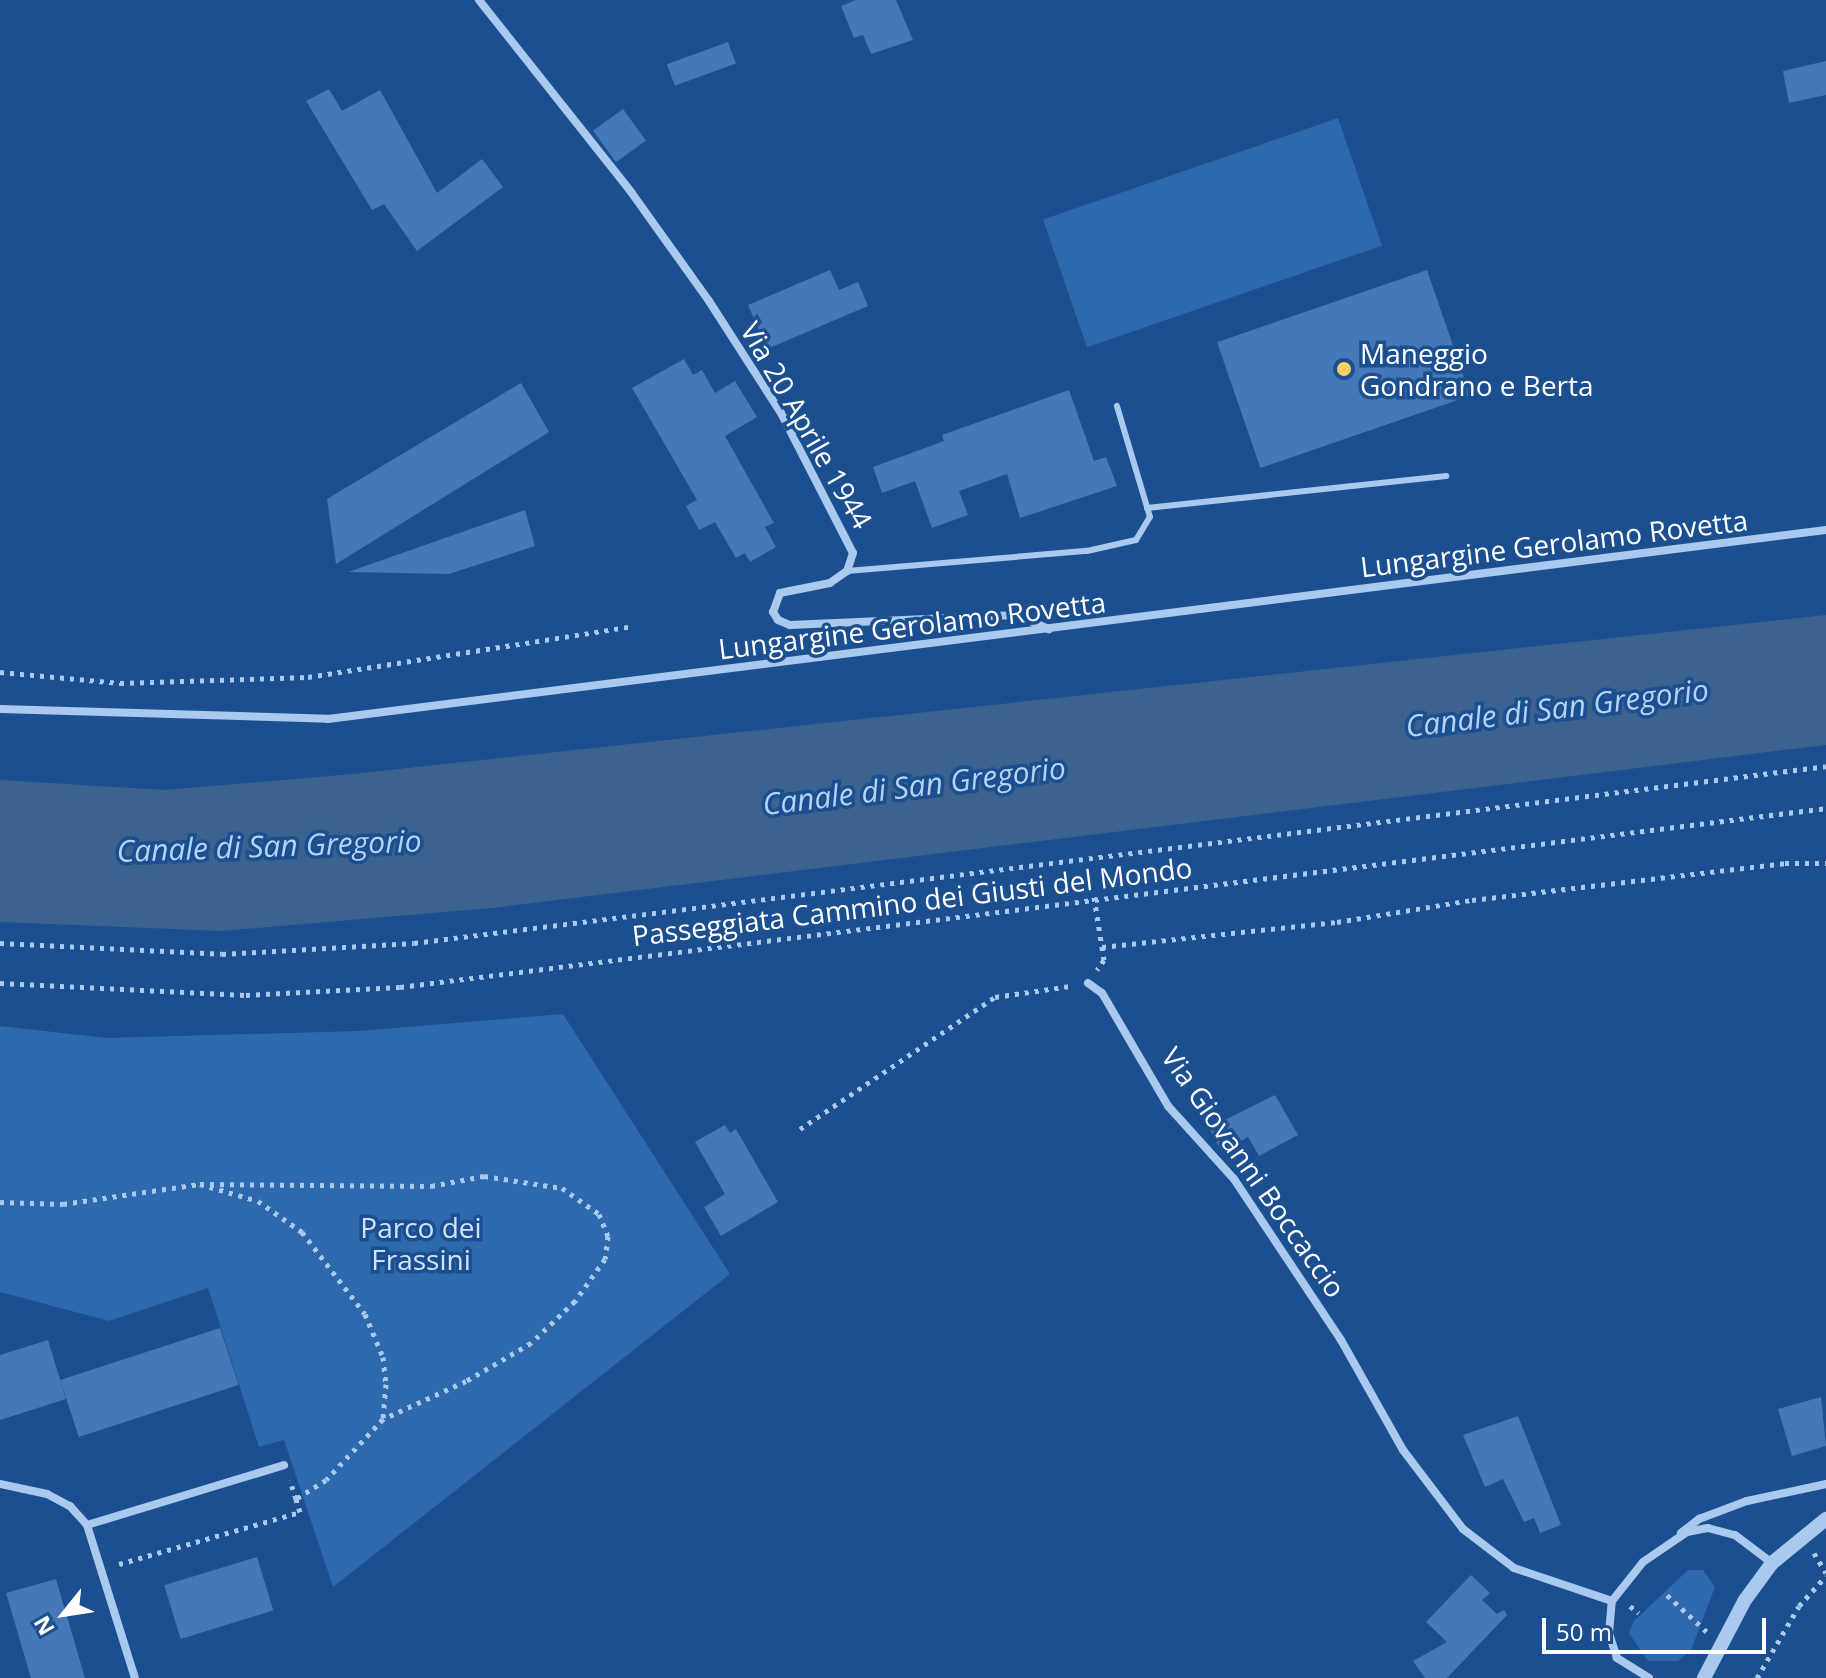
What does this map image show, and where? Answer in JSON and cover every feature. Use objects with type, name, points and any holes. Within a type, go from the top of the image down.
[{"type":"street","name":"Via 20 Aprile 1944","points":[[479,0],[631,192],[709,301],[781,413],[829,502],[853,553],[847,571],[830,583],[780,593],[773,612],[778,620],[790,625],[1017,615],[1052,630]]},
{"type":"street","name":"Lungargine Gerolamo Rovetta","points":[[0,709],[328,719],[1826,530]]},
{"type":"street","name":"Via Giovanni Boccaccio","points":[[1088,983],[1102,993],[1168,1106],[1234,1179],[1341,1340],[1403,1450],[1463,1529],[1514,1568],[1612,1601]]},
{"type":"street","points":[[87,1525],[284,1465]]},
{"type":"street","points":[[0,1484],[47,1494],[70,1506],[87,1525],[135,1678]]},
{"type":"street","points":[[1649,1678],[1617,1658],[1609,1633],[1612,1601],[1643,1562],[1699,1519],[1747,1501],[1826,1484]]},
{"type":"street","points":[[1704,1678],[1738,1612],[1772,1563],[1826,1519]]},
{"type":"street","points":[[1671,1541],[1708,1528],[1735,1535],[1772,1563]]},
{"type":"lane","points":[[847,571],[1087,551],[1136,540],[1150,517],[1117,406]]},
{"type":"lane","points":[[1147,508],[1446,476]]},
{"type":"path","points":[[0,672],[120,683],[308,677],[633,626]]},
{"type":"path","points":[[0,943],[222,954],[414,943],[1826,766]]},
{"type":"path","name":"Passeggiata Cammino dei Giusti del Mondo","points":[[0,983],[246,995],[400,987],[1094,897],[1826,808]]},
{"type":"path","points":[[1102,947],[1323,924],[1472,900],[1785,863],[1826,863]]},
{"type":"path","points":[[800,1129],[995,997],[1088,983],[1104,960],[1094,897]]},
{"type":"path","points":[[0,1202],[63,1204],[200,1184],[431,1186],[484,1176],[562,1188],[599,1214],[608,1236],[605,1259],[575,1301],[531,1343],[466,1381],[383,1419],[326,1480],[296,1499]]},
{"type":"path","points":[[200,1184],[258,1201],[302,1232],[343,1282],[365,1314],[383,1357],[383,1419]]},
{"type":"path","points":[[102,1569],[300,1512],[284,1465]]},
{"type":"path","points":[[1757,1678],[1799,1606],[1826,1574],[1814,1552]]},
{"type":"path","points":[[1667,1595],[1697,1627]]},
{"type":"green space","points":[[1338,118],[1382,246],[1087,347],[1043,220]]},
{"type":"green space","name":"Parco dei Frassini","points":[[563,1014],[730,1274],[333,1587],[284,1440],[259,1447],[208,1288],[109,1321],[0,1292],[0,1026],[107,1038],[358,1031]]},
{"type":"green space","points":[[1688,1570],[1703,1570],[1715,1587],[1691,1650],[1678,1661],[1648,1661],[1629,1633],[1634,1621]]},
{"type":"water","name":"Canale di San Gregorio","points":[[1826,615],[1826,745],[492,908],[222,931],[0,922],[0,780],[165,790],[352,774]]},
{"type":"building","points":[[856,0],[896,0],[913,40],[871,54],[863,35],[854,38],[841,6]]},
{"type":"building","points":[[728,42],[736,64],[675,86],[667,64]]},
{"type":"building","points":[[1826,61],[1826,95],[1789,103],[1783,71]]},
{"type":"building","points":[[329,89],[342,111],[380,90],[437,193],[482,159],[503,187],[417,251],[384,204],[372,210],[306,101]]},
{"type":"building","points":[[623,109],[646,141],[616,162],[593,131]]},
{"type":"building","points":[[830,270],[839,290],[858,282],[868,306],[767,349],[748,305]]},
{"type":"building","name":"Maneggio Gondrano e Berta","points":[[1427,270],[1470,396],[1260,468],[1217,342]]},
{"type":"building","points":[[684,359],[693,375],[702,370],[715,393],[735,381],[757,417],[725,436],[774,523],[765,527],[776,547],[750,562],[745,553],[736,558],[715,522],[699,530],[686,506],[697,500],[632,388]]},
{"type":"building","points":[[521,383],[549,432],[336,564],[327,499]]},
{"type":"building","points":[[1069,390],[1094,461],[1106,457],[1117,486],[1020,518],[1007,474],[959,491],[968,515],[932,528],[915,481],[882,493],[873,467],[944,441],[942,435]]},
{"type":"building","points":[[525,510],[535,546],[449,574],[348,572]]},
{"type":"building","points":[[1275,1095],[1298,1135],[1259,1156],[1248,1137],[1222,1152],[1209,1128]]},
{"type":"building","points":[[725,1125],[730,1133],[736,1129],[778,1202],[721,1236],[704,1207],[725,1194],[695,1142]]},
{"type":"building","points":[[220,1328],[239,1385],[79,1437],[60,1380]]},
{"type":"building","points":[[48,1340],[66,1399],[0,1420],[0,1355]]},
{"type":"building","points":[[1821,1397],[1826,1446],[1792,1456],[1778,1409]]},
{"type":"building","points":[[1518,1416],[1561,1525],[1540,1533],[1534,1518],[1524,1522],[1503,1479],[1485,1487],[1463,1435]]},
{"type":"building","points":[[257,1557],[273,1611],[181,1639],[164,1585]]},
{"type":"building","points":[[1471,1575],[1490,1593],[1482,1600],[1497,1614],[1504,1610],[1507,1615],[1447,1678],[1425,1678],[1413,1661],[1447,1642],[1426,1622]]},
{"type":"building","points":[[56,1579],[85,1678],[31,1678],[6,1593]]},
{"type":"place","name":"Maneggio Gondrano e Berta","points":[[1344,369]]}]
